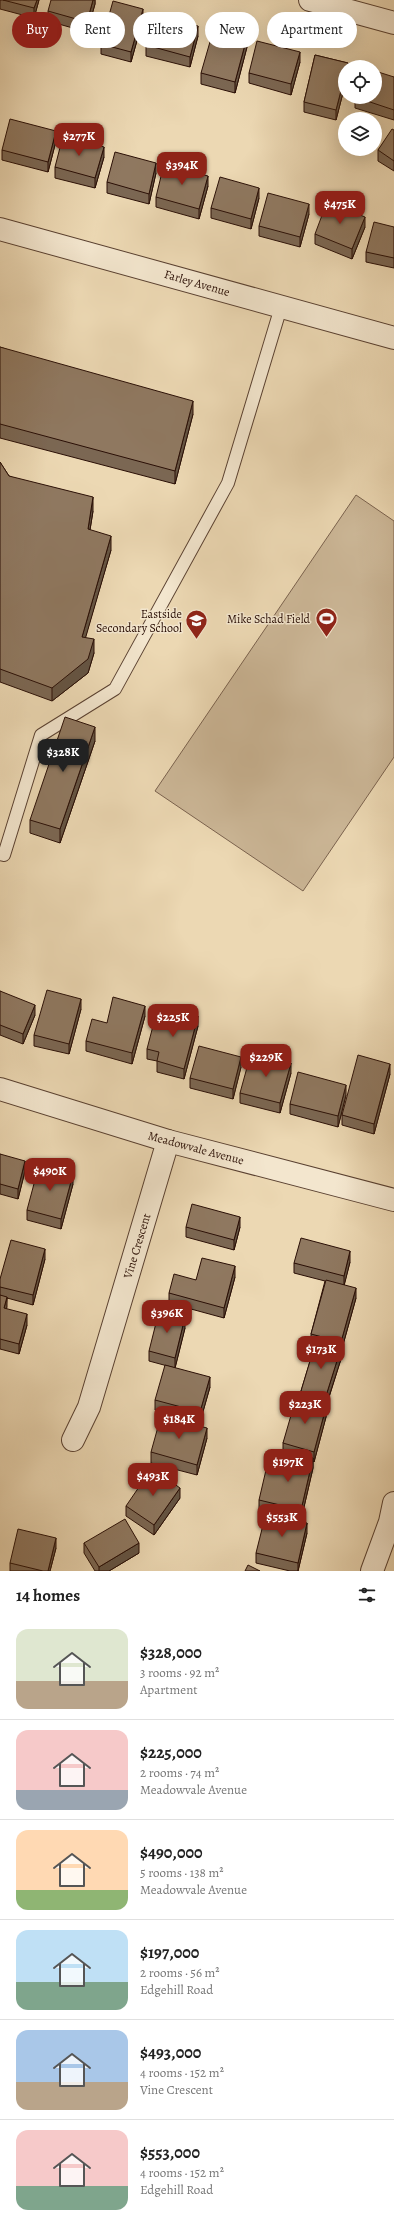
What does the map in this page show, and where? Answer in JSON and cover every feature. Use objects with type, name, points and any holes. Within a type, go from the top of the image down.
[{"type":"street","points":[[310,0],[394,23]]},
{"type":"street","name":"Farley Avenue","points":[[0,229],[394,338]]},
{"type":"street","name":"Meadowvale Avenue","points":[[0,1090],[168,1141],[394,1200]]},
{"type":"street","name":"Vine Crescent","points":[[73,1440],[89,1407],[168,1141]]},
{"type":"street","points":[[372,1571],[390,1522],[394,1503]]},
{"type":"lane","points":[[0,854],[4,855],[41,735],[115,689],[228,483],[281,306]]},
{"type":"shaded area","name":"Mike Schad Field","points":[[356,495],[394,521],[394,757],[303,891],[155,791]]},
{"type":"building","points":[[3,0],[37,0],[34,8]]},
{"type":"building","points":[[51,0],[93,0],[90,12],[70,12],[70,17],[62,15],[62,12],[48,11]]},
{"type":"building","points":[[113,1],[143,9],[142,12],[133,12],[133,45],[131,52],[116,48],[125,48],[125,12],[110,12]]},
{"type":"building","points":[[259,42],[267,44],[267,48],[284,48],[300,52],[291,84],[249,73],[255,48],[259,48]]},
{"type":"building","points":[[157,48],[192,48],[190,57]]},
{"type":"building","points":[[208,48],[244,48],[235,82],[201,73]]},
{"type":"building","points":[[315,55],[338,61],[338,102],[336,110],[304,102]]},
{"type":"building","points":[[382,73],[394,77],[394,110],[376,104],[382,104]]},
{"type":"building","points":[[10,119],[56,131],[48,162],[2,150]]},
{"type":"building","points":[[392,129],[394,130],[394,161],[382,153],[382,144]]},
{"type":"building","points":[[63,136],[104,147],[95,178],[55,167]]},
{"type":"building","points":[[115,152],[156,163],[149,194],[107,182]]},
{"type":"building","points":[[164,164],[208,176],[199,209],[156,197]]},
{"type":"building","points":[[220,177],[259,188],[251,219],[211,208]]},
{"type":"building","points":[[268,193],[309,204],[300,237],[259,226]]},
{"type":"building","points":[[327,202],[365,217],[352,249],[315,234]]},
{"type":"building","points":[[374,222],[394,227],[394,258],[366,252]]},
{"type":"building","points":[[0,347],[193,401],[175,471],[0,424]]},
{"type":"building","points":[[0,462],[9,476],[93,497],[88,529],[111,536],[82,637],[94,639],[88,659],[52,688],[0,669]]},
{"type":"building","points":[[65,717],[95,727],[60,829],[30,820]]},
{"type":"building","points":[[47,990],[81,999],[69,1044],[34,1035]]},
{"type":"building","points":[[0,991],[35,1005],[23,1034],[0,1025]]},
{"type":"building","points":[[113,997],[145,1006],[132,1053],[86,1041],[92,1019],[107,1023]]},
{"type":"building","points":[[170,1009],[198,1016],[184,1069],[157,1061],[159,1052],[147,1049],[154,1022],[166,1025]]},
{"type":"building","points":[[199,1046],[241,1057],[233,1089],[190,1078]]},
{"type":"building","points":[[251,1053],[291,1063],[280,1103],[240,1093]]},
{"type":"building","points":[[358,1055],[390,1064],[374,1124],[342,1115]]},
{"type":"building","points":[[298,1072],[346,1085],[338,1116],[290,1104]]},
{"type":"building","points":[[0,1154],[25,1161],[18,1189],[0,1184]]},
{"type":"building","points":[[39,1165],[73,1174],[61,1219],[27,1210]]},
{"type":"building","points":[[192,1204],[240,1217],[234,1240],[186,1227]]},
{"type":"building","points":[[301,1238],[350,1251],[344,1276],[294,1263]]},
{"type":"building","points":[[11,1240],[45,1249],[33,1295],[0,1287],[0,1279]]},
{"type":"building","points":[[202,1258],[235,1266],[224,1308],[169,1293],[174,1274],[196,1280]]},
{"type":"building","points":[[326,1280],[356,1288],[341,1342],[311,1334]]},
{"type":"building","points":[[0,1295],[7,1297],[4,1308],[27,1314],[19,1344],[0,1339]]},
{"type":"building","points":[[159,1311],[185,1317],[175,1358],[149,1351]]},
{"type":"building","points":[[316,1341],[341,1348],[325,1399],[301,1391]]},
{"type":"building","points":[[165,1365],[210,1377],[200,1412],[155,1400]]},
{"type":"building","points":[[296,1398],[326,1407],[314,1452],[283,1443]]},
{"type":"building","points":[[161,1416],[207,1428],[197,1465],[151,1452]]},
{"type":"building","points":[[288,1452],[313,1458],[301,1510],[259,1500],[266,1470],[283,1474]]},
{"type":"building","points":[[152,1468],[180,1488],[154,1525],[126,1506]]},
{"type":"building","points":[[266,1513],[307,1523],[298,1563],[256,1553]]},
{"type":"building","points":[[125,1519],[139,1543],[99,1567],[84,1543]]},
{"type":"building","points":[[18,1529],[56,1538],[48,1571],[10,1563]]},
{"type":"building","points":[[248,1565],[260,1571],[245,1571]]},
{"type":"place","name":"Mike Schad Field","points":[[326,638]]},
{"type":"place","name":"Eastside Secondary School","points":[[197,640]]}]
